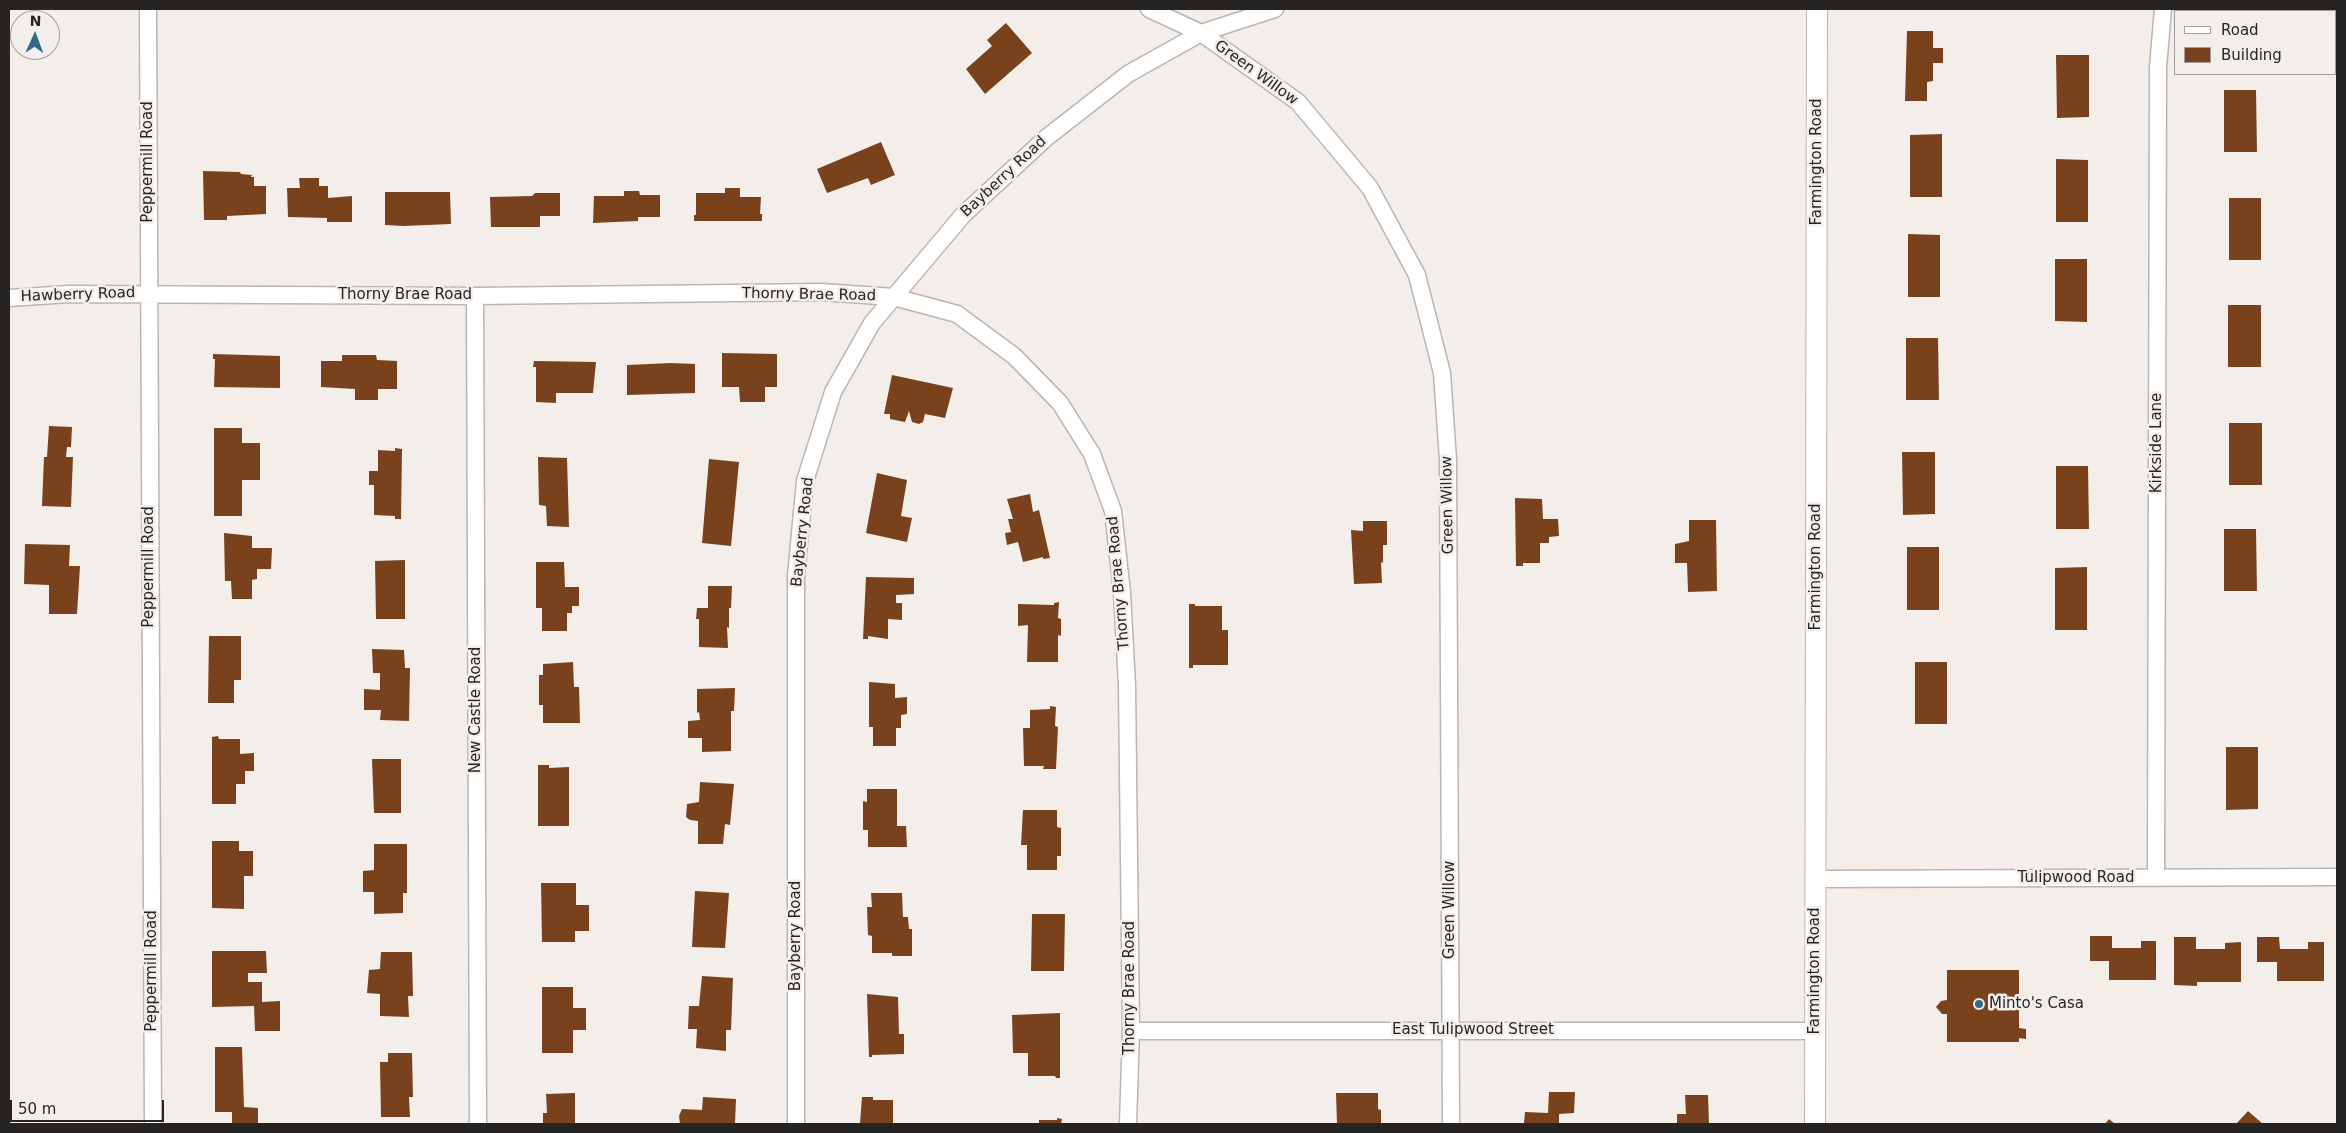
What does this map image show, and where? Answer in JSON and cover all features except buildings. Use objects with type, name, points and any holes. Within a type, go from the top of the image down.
[{"type":"street","name":"Peppermill Road","points":[[148,9],[153,1124]]},
{"type":"street","name":"Green Willow","points":[[1150,9],[1201,33],[1298,102],[1370,188],[1416,275],[1442,373],[1448,460],[1451,1124]]},
{"type":"street","name":"Bayberry Road","points":[[796,1124],[796,576],[805,481],[832,392],[872,323],[963,215],[1046,138],[1128,74],[1201,33],[1275,9]]},
{"type":"street","name":"Farmington Road","points":[[1815,1124],[1817,9]]},
{"type":"street","name":"Kirkside Lane","points":[[2156,877],[2158,67],[2164,9]]},
{"type":"street","name":"Thorny Brae Road","points":[[148,293],[475,296],[821,292],[894,297],[957,314],[1014,356],[1060,403],[1092,454],[1113,511],[1122,593],[1127,685],[1131,1031],[1128,1124]]},
{"type":"street","name":"Hawberry Road","points":[[9,298],[69,294],[148,293]]},
{"type":"street","name":"New Castle Road","points":[[475,296],[478,1124]]},
{"type":"street","name":"Tulipwood Road","points":[[1815,879],[2337,877]]},
{"type":"street","name":"East Tulipwood Street","points":[[1131,1031],[1815,1031]]},
{"type":"place","name":"Minto's Casa","points":[[1979,1004]]}]
